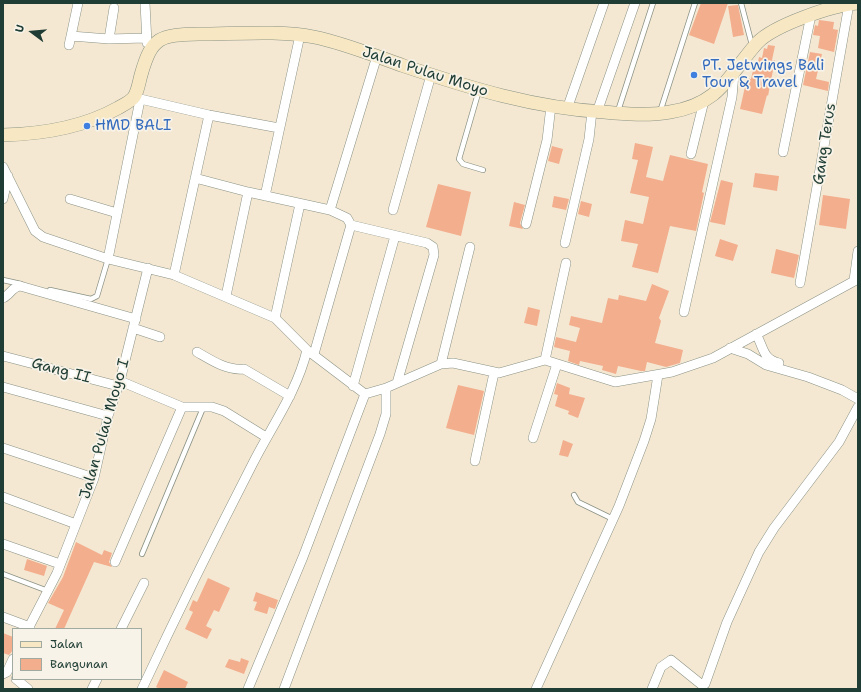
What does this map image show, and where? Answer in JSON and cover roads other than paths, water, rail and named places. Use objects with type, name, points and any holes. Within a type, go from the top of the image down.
[{"type":"street","points":[[78,3],[70,40],[109,39],[147,44]]},
{"type":"street","points":[[108,259],[147,44],[145,3]]},
{"type":"street","points":[[567,109],[604,3]]},
{"type":"street","points":[[565,242],[594,111],[635,3]]},
{"type":"street","name":"Jalan Pulau Moyo","points":[[147,44],[169,37],[188,35],[300,35],[322,39],[431,75],[519,101],[567,109],[617,113],[659,114],[674,112],[704,101],[721,89],[753,48],[770,34],[811,15],[853,4]]},
{"type":"street","name":"Gang Terus","points":[[800,283],[853,4]]},
{"type":"street","points":[[109,39],[114,8]]},
{"type":"street","points":[[783,152],[811,15]]},
{"type":"street","points":[[265,196],[300,35]]},
{"type":"street","points":[[330,210],[377,56]]},
{"type":"street","points":[[684,312],[732,97],[734,74]]},
{"type":"street","points":[[393,210],[431,75]]},
{"type":"street","points":[[3,135],[41,132],[86,122],[107,114],[137,98],[209,115],[279,128]]},
{"type":"street","points":[[692,154],[704,101]]},
{"type":"street","points":[[526,224],[546,140],[551,106]]},
{"type":"street","points":[[174,275],[209,115]]},
{"type":"street","points":[[3,167],[35,231],[52,241],[108,259],[174,275],[275,318],[308,355],[365,394]]},
{"type":"street","points":[[3,199],[8,176]]},
{"type":"street","points":[[142,689],[186,595],[266,437],[300,377],[350,225],[347,218],[330,210],[248,192],[195,178]]},
{"type":"street","points":[[226,296],[248,192]]},
{"type":"street","points":[[70,199],[117,213]]},
{"type":"street","points":[[275,318],[300,204]]},
{"type":"street","points":[[350,225],[427,243],[433,247],[434,251],[397,383]]},
{"type":"street","points":[[354,386],[395,236]]},
{"type":"street","points":[[441,364],[470,247]]},
{"type":"street","points":[[475,461],[493,377],[499,373],[545,360],[615,382],[658,375],[739,351],[856,280],[858,251]]},
{"type":"street","points":[[545,360],[566,263]]},
{"type":"street","name":"Jalan Pulau Moyo I","points":[[29,628],[60,564],[94,478],[108,416],[134,328],[148,268]]},
{"type":"street","points":[[3,298],[8,296],[16,287],[20,286],[136,319]]},
{"type":"street","points":[[134,328],[160,337]]},
{"type":"street","points":[[759,338],[764,354],[773,362],[798,368],[858,393]]},
{"type":"street","points":[[739,351],[766,365],[808,377],[842,390],[858,399]]},
{"type":"street","points":[[197,352],[228,368],[236,370],[244,369],[290,396]]},
{"type":"street","name":"Gang II","points":[[3,356],[119,383],[182,407],[212,407],[224,411],[266,437]]},
{"type":"street","points":[[365,394],[386,388],[441,364],[453,363],[471,366],[493,377]]},
{"type":"street","points":[[533,438],[557,364]]},
{"type":"street","points":[[536,689],[613,519],[644,442],[651,419],[658,375]]},
{"type":"street","points":[[3,387],[108,416]]},
{"type":"street","points":[[284,689],[380,434],[386,414],[386,388]]},
{"type":"street","points":[[248,689],[303,557],[365,394]]},
{"type":"street","points":[[115,562],[182,407]]},
{"type":"street","points":[[652,689],[661,667],[671,660],[702,685],[705,684],[727,622],[756,557],[774,528],[839,442],[858,408]]},
{"type":"street","points":[[3,448],[94,478]]},
{"type":"street","points":[[3,497],[76,524]]},
{"type":"street","points":[[3,544],[60,564]]},
{"type":"street","points":[[122,628],[144,583]]},
{"type":"street","points":[[3,617],[29,628]]},
{"type":"street","points":[[8,675],[12,663]]},
{"type":"street","points":[[17,680],[28,689]]},
{"type":"street","points":[[92,689],[96,680]]},
{"type":"lane","points":[[617,113],[652,3]]},
{"type":"lane","points":[[659,114],[695,3]]},
{"type":"lane","points":[[741,3],[753,48]]},
{"type":"lane","points":[[479,90],[459,159],[463,164],[484,170]]},
{"type":"lane","points":[[3,280],[91,299],[97,296],[108,259]]},
{"type":"lane","points":[[142,554],[202,408]]},
{"type":"lane","points":[[574,496],[578,502],[613,519]]},
{"type":"lane","points":[[3,574],[48,591]]},
{"type":"place","name":"PT. Jetwings Bali Tour & Travel","points":[[694,75]]},
{"type":"place","name":"HMD BALI","points":[[87,126]]}]
